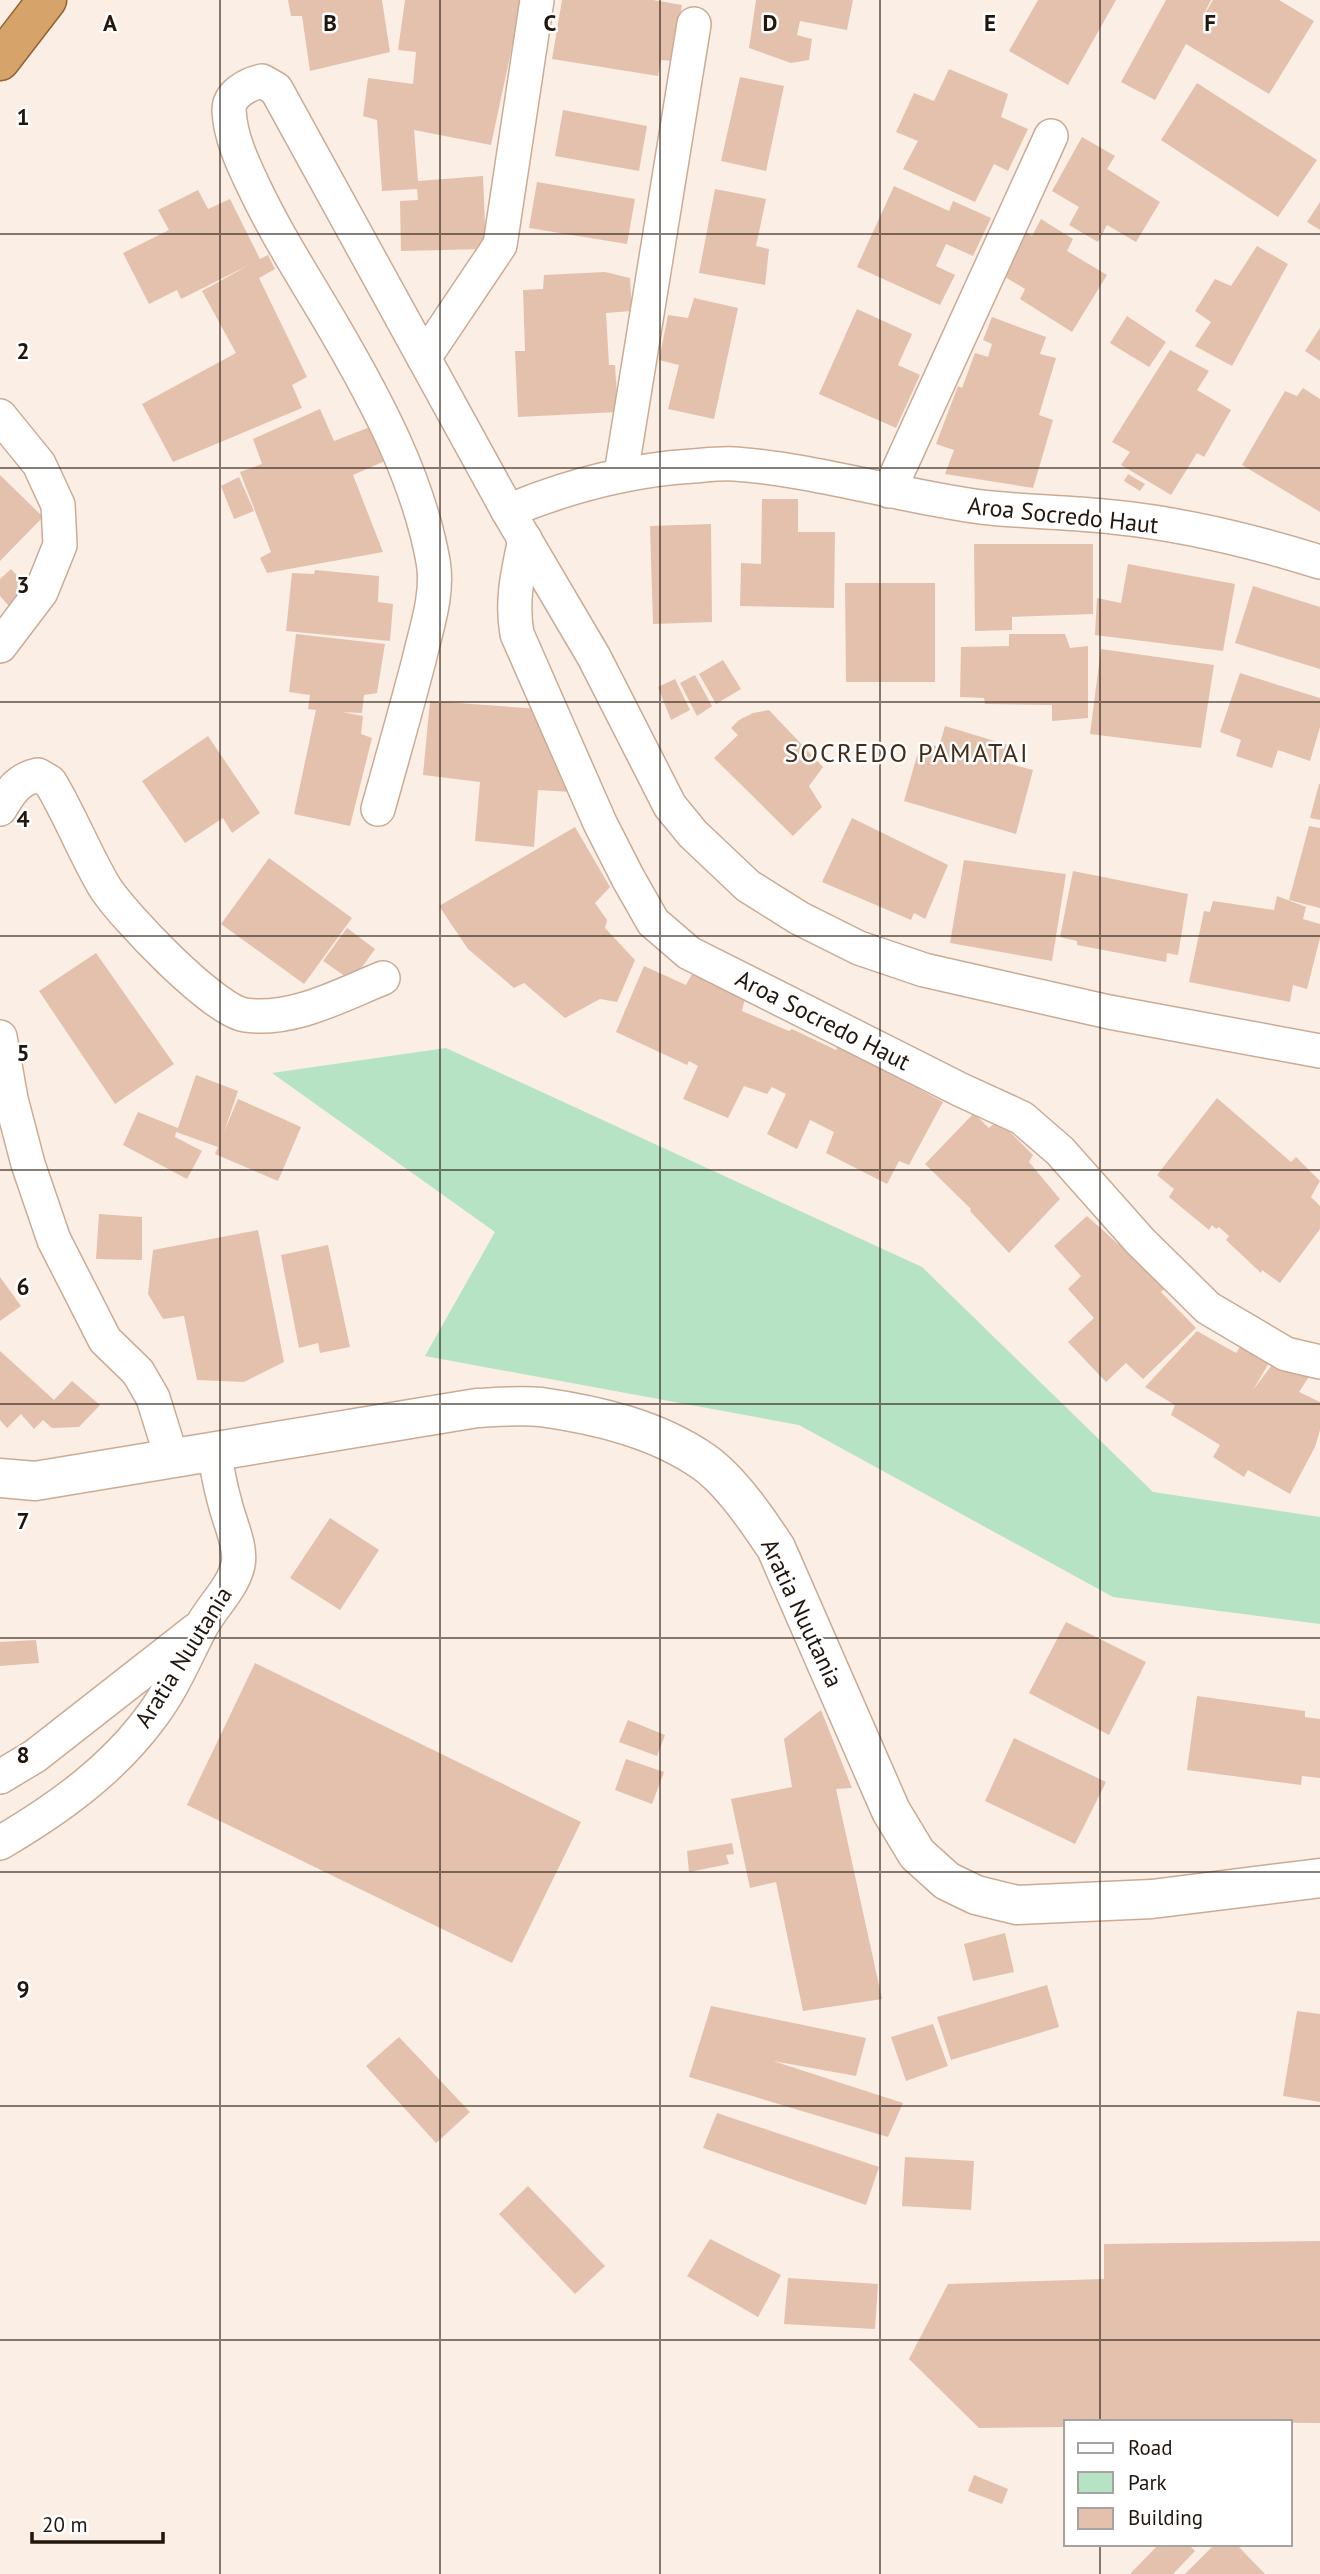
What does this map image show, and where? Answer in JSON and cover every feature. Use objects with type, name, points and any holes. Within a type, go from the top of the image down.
[{"type":"highway","points":[[0,61],[47,0]]},
{"type":"street","points":[[424,358],[500,245],[537,0]]},
{"type":"street","points":[[621,474],[694,24]]},
{"type":"street","points":[[378,808],[432,607],[433,564],[417,503],[396,445],[335,330],[275,232],[241,159],[231,126],[229,106],[237,94],[250,83],[262,81],[276,89],[508,511],[594,657],[670,806],[693,834],[748,886],[799,918],[859,948],[924,970],[1121,1015],[1320,1051]]},
{"type":"street","points":[[889,491],[1051,136]]},
{"type":"street","points":[[0,416],[44,474],[58,505],[60,545],[41,592],[0,646]]},
{"type":"street","name":"Aroa Socredo Haut","points":[[508,511],[551,493],[621,474],[674,467],[732,464],[776,469],[985,507],[1148,522],[1231,537],[1320,562]]},
{"type":"street","name":"Aroa Socredo Haut","points":[[525,539],[515,585],[513,611],[517,634],[600,823],[653,922],[689,953],[1022,1118],[1060,1151],[1140,1241],[1208,1308],[1286,1354],[1320,1362]]},
{"type":"street","points":[[0,809],[11,790],[26,777],[38,775],[50,782],[106,889],[149,939],[186,975],[217,1000],[242,1015],[274,1016],[327,1001],[383,978]]},
{"type":"street","points":[[0,1037],[21,1138],[54,1240],[105,1340],[138,1373],[153,1398],[172,1459]]},
{"type":"street","name":"Aratia Nuutania","points":[[0,1478],[35,1481],[477,1408],[540,1407],[610,1421],[658,1436],[705,1463],[751,1510],[776,1548],[891,1811],[917,1854],[947,1881],[976,1895],[1006,1904],[1030,1905],[1152,1899],[1320,1878]]},
{"type":"street","name":"Aratia Nuutania","points":[[0,1843],[57,1809],[107,1767],[153,1714],[182,1668],[201,1627],[221,1598],[238,1564],[235,1535],[214,1451]]},
{"type":"street","points":[[0,1777],[35,1756],[201,1627]]},
{"type":"green space","points":[[446,1048],[922,1267],[1153,1492],[1320,1517],[1320,1624],[1113,1597],[799,1425],[425,1356],[495,1232],[272,1073]]},
{"type":"building","points":[[288,0],[382,0],[390,52],[310,71],[302,16],[291,16]]},
{"type":"building","points":[[405,0],[522,0],[491,145],[414,130],[418,181],[483,176],[486,249],[401,251],[400,201],[418,200],[417,189],[382,191],[377,120],[363,116],[368,78],[413,84],[416,52],[398,50]]},
{"type":"building","points":[[562,0],[653,0],[682,5],[672,61],[661,60],[658,76],[552,59]]},
{"type":"building","points":[[756,0],[853,0],[847,30],[800,21],[797,35],[812,39],[809,60],[791,63],[749,48]]},
{"type":"building","points":[[1038,0],[1116,0],[1068,85],[1009,51]]},
{"type":"building","points":[[1166,0],[1211,0],[1201,20],[1213,0],[1279,0],[1314,21],[1269,94],[1186,44],[1155,100],[1121,82]]},
{"type":"building","points":[[949,69],[1008,94],[1001,117],[1028,129],[1008,171],[994,164],[975,202],[903,169],[918,141],[896,132],[914,93],[934,101]]},
{"type":"building","points":[[740,77],[784,86],[766,171],[721,161]]},
{"type":"building","points":[[1197,83],[1317,160],[1278,217],[1161,140]]},
{"type":"building","points":[[563,110],[647,126],[639,171],[555,156]]},
{"type":"building","points":[[1082,137],[1115,156],[1107,169],[1160,202],[1136,242],[1107,225],[1098,242],[1069,225],[1079,207],[1052,191]]},
{"type":"building","points":[[537,182],[635,199],[627,244],[529,228]]},
{"type":"building","points":[[894,186],[949,211],[953,201],[991,218],[973,256],[946,244],[936,266],[955,275],[940,305],[857,267]]},
{"type":"building","points":[[715,189],[766,199],[756,246],[769,249],[765,285],[699,273]]},
{"type":"building","points":[[198,190],[208,209],[230,199],[260,259],[268,255],[275,269],[259,278],[307,377],[292,385],[302,408],[173,462],[142,404],[236,353],[202,291],[249,265],[181,299],[177,290],[149,304],[123,253],[169,230],[158,210]]},
{"type":"building","points":[[1320,202],[1320,230],[1307,222]]},
{"type":"building","points":[[1041,219],[1073,239],[1067,251],[1107,275],[1072,332],[1020,299],[1025,289],[1005,277],[1008,271],[996,265],[1017,226],[1032,236]]},
{"type":"building","points":[[1257,246],[1288,264],[1232,366],[1195,346],[1211,322],[1195,311],[1215,279],[1231,286]]},
{"type":"building","points":[[605,272],[630,278],[632,311],[606,313],[609,365],[615,365],[618,412],[518,417],[515,351],[525,351],[523,290],[543,289],[544,275]]},
{"type":"building","points":[[694,298],[738,308],[714,419],[668,409],[679,365],[659,360],[668,315],[688,318]]},
{"type":"building","points":[[857,309],[912,334],[898,365],[920,375],[896,428],[819,394]]},
{"type":"building","points":[[1127,316],[1166,342],[1149,367],[1110,343]]},
{"type":"building","points":[[992,317],[1046,337],[1040,354],[1056,358],[1039,415],[1053,420],[1033,488],[945,474],[954,450],[936,444],[958,386],[962,388],[975,353],[988,357],[992,344],[983,340]]},
{"type":"building","points":[[1320,328],[1320,361],[1305,351]]},
{"type":"building","points":[[1170,350],[1209,371],[1197,390],[1231,410],[1204,457],[1197,453],[1171,495],[1121,465],[1130,452],[1112,442]]},
{"type":"building","points":[[1303,388],[1320,399],[1320,512],[1242,465],[1285,391],[1297,396]]},
{"type":"building","points":[[320,409],[334,441],[370,427],[385,461],[353,475],[383,552],[267,573],[260,558],[271,552],[240,472],[262,464],[253,439]]},
{"type":"building","points":[[1128,474],[1145,484],[1140,491],[1124,481]]},
{"type":"building","points":[[0,475],[43,517],[0,561]]},
{"type":"building","points":[[239,477],[254,511],[234,519],[221,486]]},
{"type":"building","points":[[762,499],[798,499],[798,532],[835,532],[834,608],[740,606],[741,563],[761,564]]},
{"type":"building","points":[[711,524],[712,622],[653,624],[650,526]]},
{"type":"building","points":[[974,544],[1093,544],[1093,614],[1012,617],[1012,630],[975,631]]},
{"type":"building","points":[[1128,564],[1235,584],[1223,651],[1095,635],[1097,598],[1121,603]]},
{"type":"building","points":[[11,569],[28,587],[9,606],[0,596],[0,579]]},
{"type":"building","points":[[315,570],[379,576],[378,602],[393,604],[390,641],[286,631],[292,573],[314,574]]},
{"type":"building","points":[[845,583],[935,583],[935,682],[846,682]]},
{"type":"building","points":[[1253,586],[1320,607],[1320,669],[1235,643]]},
{"type":"building","points":[[296,634],[385,644],[377,693],[364,695],[362,713],[342,712],[363,716],[361,734],[372,738],[350,826],[294,814],[316,710],[308,709],[310,695],[289,692]]},
{"type":"building","points":[[1009,634],[1065,634],[1070,648],[1088,646],[1088,718],[1052,721],[1052,705],[985,704],[984,698],[960,697],[961,647],[1009,646]]},
{"type":"building","points":[[1101,649],[1214,665],[1201,748],[1090,734]]},
{"type":"building","points":[[723,660],[741,689],[716,704],[699,674]]},
{"type":"building","points":[[1240,673],[1320,698],[1320,727],[1310,761],[1278,750],[1272,768],[1236,756],[1241,740],[1220,732]]},
{"type":"building","points":[[695,675],[712,706],[697,716],[680,683]]},
{"type":"building","points":[[675,679],[690,710],[671,720],[658,687]]},
{"type":"building","points":[[430,701],[540,709],[571,792],[538,790],[534,847],[475,841],[480,782],[423,775]]},
{"type":"building","points":[[769,710],[823,767],[809,786],[822,807],[793,836],[714,758],[738,735],[731,728],[739,720],[753,713]]},
{"type":"building","points":[[945,726],[1008,745],[1003,762],[1033,770],[1016,834],[904,801],[921,742],[939,747]]},
{"type":"building","points":[[208,736],[260,813],[232,833],[223,818],[185,843],[142,781]]},
{"type":"building","points":[[1320,784],[1320,820],[1310,818]]},
{"type":"building","points":[[852,818],[948,865],[925,919],[914,913],[911,920],[822,882]]},
{"type":"building","points":[[1309,826],[1320,828],[1320,908],[1289,900]]},
{"type":"building","points":[[575,827],[610,887],[595,903],[607,920],[605,928],[635,960],[617,1002],[600,999],[565,1018],[524,983],[514,988],[468,949],[439,906]]},
{"type":"building","points":[[269,858],[352,918],[304,984],[221,924]]},
{"type":"building","points":[[964,860],[1066,874],[1052,961],[950,943]]},
{"type":"building","points":[[1073,871],[1188,894],[1178,955],[1167,953],[1166,962],[1077,945],[1077,941],[1060,937]]},
{"type":"building","points":[[1277,896],[1306,907],[1303,919],[1320,924],[1320,938],[1307,989],[1293,985],[1290,1002],[1189,982],[1204,911],[1210,912],[1213,901],[1274,910]]},
{"type":"building","points":[[347,928],[375,949],[352,981],[323,961]]},
{"type":"building","points":[[96,953],[174,1064],[115,1104],[39,991]]},
{"type":"building","points":[[644,966],[686,985],[692,974],[716,983],[745,998],[742,1011],[789,1031],[792,1029],[836,1050],[841,1042],[870,1057],[869,1062],[943,1102],[909,1165],[899,1161],[887,1184],[826,1153],[834,1132],[810,1120],[797,1149],[767,1134],[786,1094],[772,1087],[767,1094],[744,1086],[728,1118],[683,1099],[698,1066],[689,1061],[687,1065],[616,1032]]},
{"type":"building","points":[[196,1075],[238,1091],[224,1132],[238,1099],[301,1127],[278,1181],[215,1154],[218,1147],[176,1132],[175,1137],[202,1151],[187,1179],[123,1145],[138,1112],[178,1128]]},
{"type":"building","points":[[1217,1098],[1291,1162],[1296,1157],[1320,1181],[1311,1197],[1320,1206],[1320,1229],[1280,1283],[1262,1270],[1261,1273],[1226,1240],[1229,1236],[1219,1227],[1216,1229],[1212,1225],[1209,1230],[1169,1197],[1174,1189],[1157,1175]]},
{"type":"building","points":[[974,1113],[989,1128],[998,1120],[1033,1155],[1029,1162],[1060,1199],[1009,1253],[971,1209],[925,1164]]},
{"type":"building","points":[[99,1214],[142,1217],[142,1260],[96,1259]]},
{"type":"building","points":[[1087,1216],[1118,1244],[1128,1235],[1170,1283],[1161,1292],[1196,1328],[1143,1379],[1126,1363],[1106,1382],[1068,1342],[1094,1318],[1068,1289],[1081,1276],[1054,1246]]},
{"type":"building","points":[[258,1230],[284,1362],[244,1382],[197,1380],[184,1316],[163,1319],[148,1294],[153,1250]]},
{"type":"building","points":[[328,1245],[350,1347],[320,1353],[318,1343],[299,1348],[281,1255]]},
{"type":"building","points":[[0,1277],[21,1306],[0,1321]]},
{"type":"building","points":[[1197,1331],[1236,1353],[1245,1339],[1273,1356],[1253,1390],[1278,1357],[1310,1375],[1299,1392],[1320,1402],[1320,1430],[1315,1447],[1290,1494],[1248,1470],[1244,1477],[1213,1457],[1220,1445],[1171,1415],[1175,1405],[1145,1387]]},
{"type":"building","points":[[0,1351],[54,1400],[72,1381],[100,1405],[79,1427],[52,1428],[43,1420],[34,1429],[21,1414],[7,1428],[0,1420]]},
{"type":"building","points":[[330,1518],[379,1550],[340,1610],[290,1578]]},
{"type":"building","points":[[1066,1622],[1146,1662],[1109,1735],[1029,1693]]},
{"type":"building","points":[[36,1640],[39,1663],[0,1666],[0,1642]]},
{"type":"building","points":[[255,1663],[581,1822],[512,1963],[187,1805]]},
{"type":"building","points":[[1197,1696],[1305,1711],[1305,1717],[1320,1719],[1320,1778],[1302,1776],[1301,1785],[1187,1770]]},
{"type":"building","points":[[821,1710],[852,1788],[836,1789],[882,1999],[803,2011],[776,1882],[750,1888],[731,1799],[792,1787],[784,1739]]},
{"type":"building","points":[[628,1720],[665,1735],[657,1756],[619,1742]]},
{"type":"building","points":[[1014,1738],[1106,1782],[1075,1844],[985,1801]]},
{"type":"building","points":[[626,1759],[664,1772],[652,1804],[615,1790]]},
{"type":"building","points":[[732,1843],[734,1854],[726,1855],[729,1864],[689,1872],[687,1851]]},
{"type":"building","points":[[1005,1933],[1014,1972],[973,1981],[964,1944]]},
{"type":"building","points":[[1047,1985],[1059,2027],[951,2060],[937,2017]]},
{"type":"building","points":[[711,2006],[866,2038],[856,2076],[773,2061],[903,2103],[888,2137],[689,2077]]},
{"type":"building","points":[[1297,2011],[1320,2014],[1320,2102],[1283,2096]]},
{"type":"building","points":[[933,2024],[948,2066],[906,2081],[891,2037]]},
{"type":"building","points":[[399,2037],[470,2112],[436,2143],[366,2066]]},
{"type":"building","points":[[717,2113],[879,2167],[866,2205],[703,2148]]},
{"type":"building","points":[[905,2157],[974,2161],[971,2210],[902,2206]]},
{"type":"building","points":[[528,2186],[605,2266],[575,2294],[499,2214]]},
{"type":"building","points":[[710,2239],[781,2275],[758,2317],[687,2276]]},
{"type":"building","points":[[1320,2241],[1320,2423],[1292,2423],[1292,2420],[1064,2420],[1064,2427],[979,2428],[909,2359],[948,2284],[1104,2279],[1104,2244]]},
{"type":"building","points":[[788,2278],[878,2284],[875,2329],[784,2324]]},
{"type":"building","points":[[974,2475],[1008,2489],[1002,2504],[968,2491]]},
{"type":"building","points":[[1157,2546],[1190,2546],[1195,2551],[1173,2574],[1130,2574]]},
{"type":"building","points":[[1213,2546],[1238,2546],[1265,2574],[1185,2574]]},
{"type":"district","name":"SOCREDO PAMATAI","points":[[907,752]]}]
